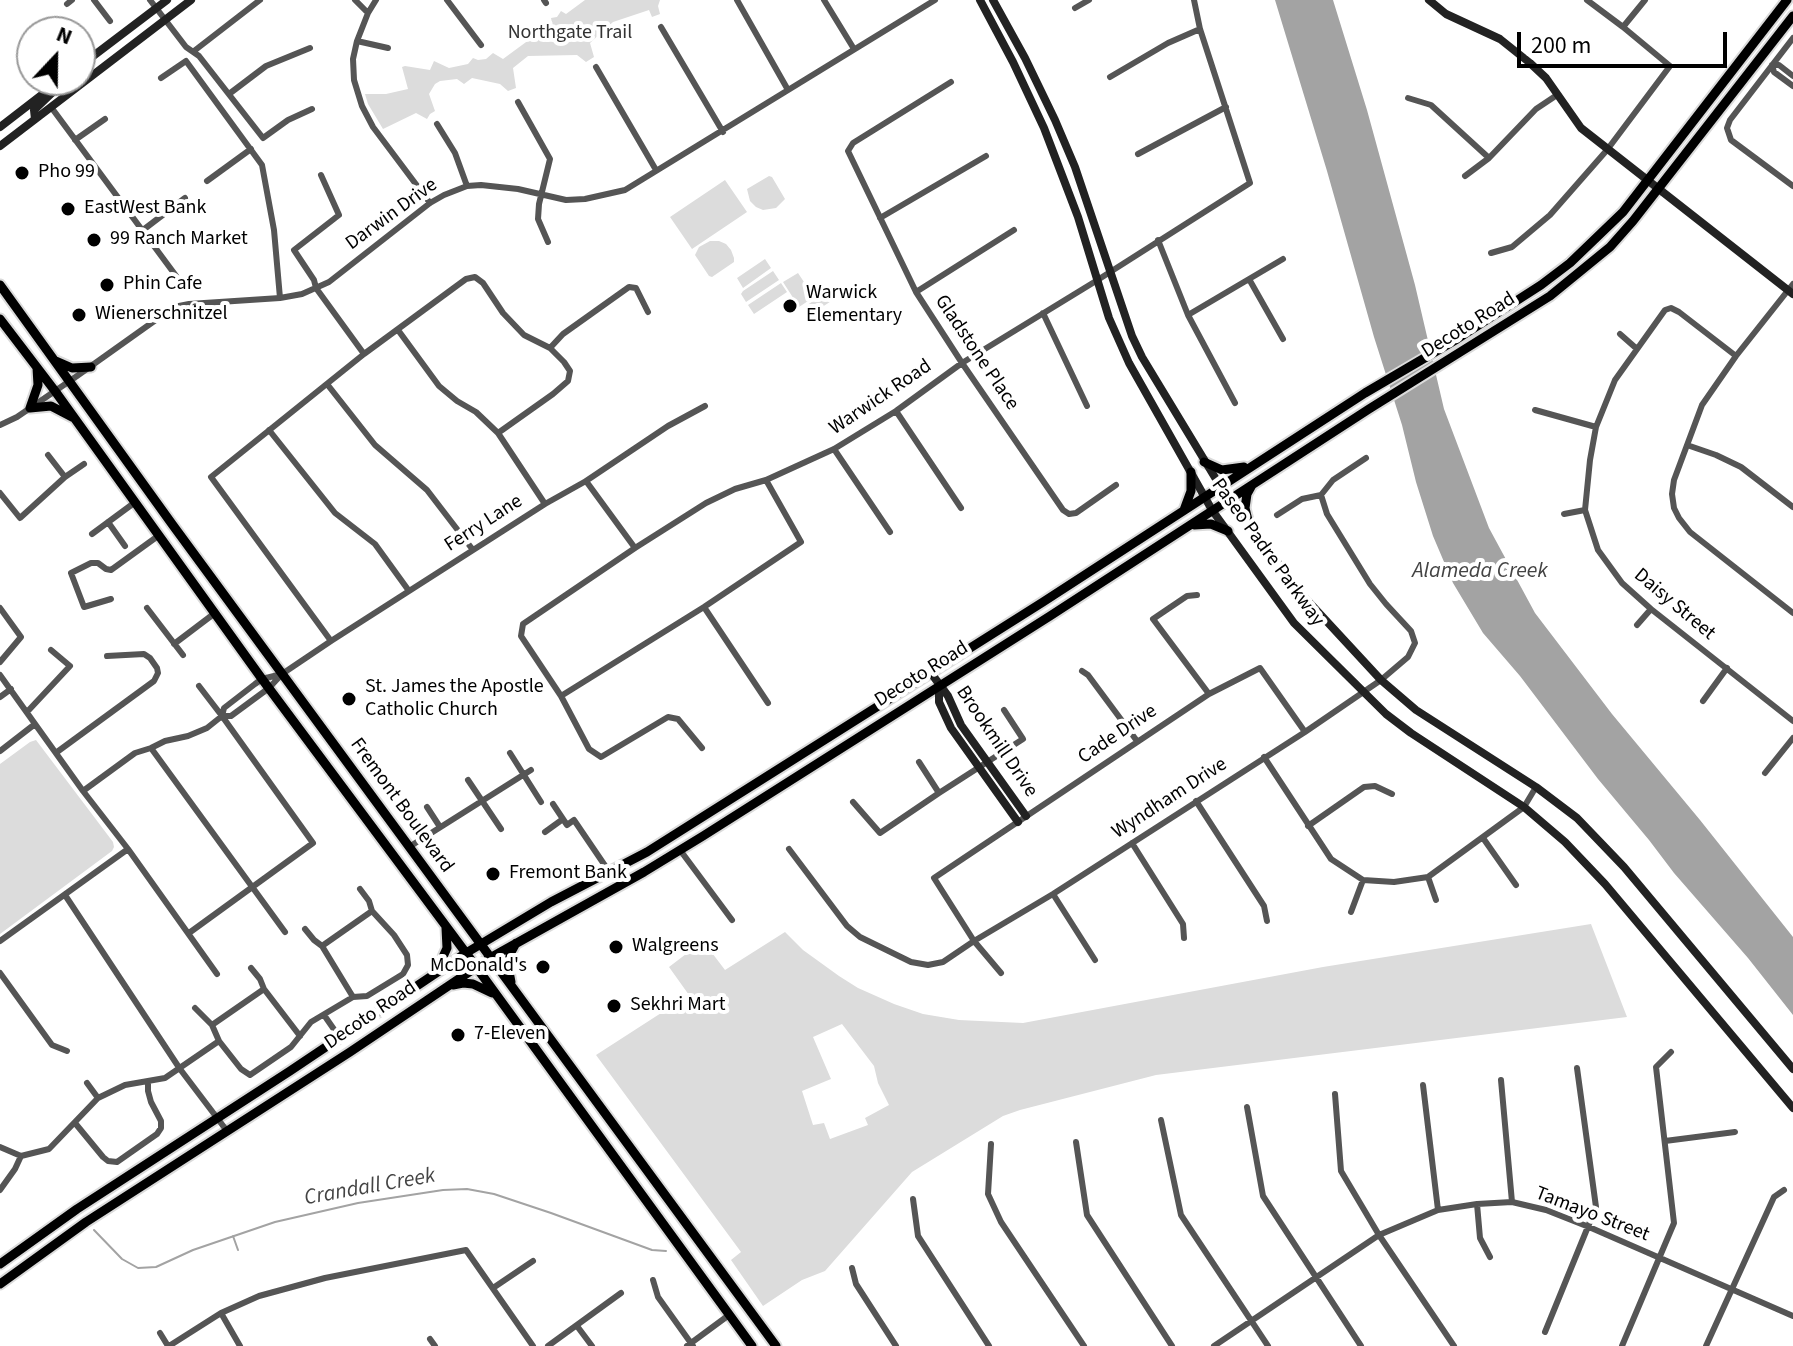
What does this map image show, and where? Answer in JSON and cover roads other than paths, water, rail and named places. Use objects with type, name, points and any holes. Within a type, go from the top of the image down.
[{"type":"main road","points":[[96,54],[167,0]]},
{"type":"main road","points":[[0,146],[191,0]]},
{"type":"main road","name":"Paseo Padre Parkway","points":[[980,0],[1044,128],[1078,217],[1109,318],[1129,363],[1212,510],[1294,623],[1386,714],[1524,807],[1565,842],[1605,884],[1793,1108]]},
{"type":"main road","name":"Paseo Padre Parkway","points":[[993,0],[1025,58],[1075,167],[1132,336],[1228,499],[1307,600],[1381,680],[1416,710],[1536,787],[1577,818],[1624,867],[1793,1069]]},
{"type":"main road","points":[[1429,0],[1446,14],[1500,39],[1546,78],[1581,128],[1791,289]]},
{"type":"main road","name":"Decoto Road","points":[[0,1264],[77,1209],[466,953],[541,907],[647,852],[1365,393],[1541,285],[1570,263],[1623,212],[1787,0]]},
{"type":"main road","name":"Decoto Road","points":[[0,1284],[86,1222],[490,958],[680,850],[1550,296],[1610,247],[1659,190],[1793,16]]},
{"type":"main road","points":[[0,127],[41,96]]},
{"type":"main road","points":[[35,119],[34,110],[49,96]]},
{"type":"main road","name":"Fremont Boulevard","points":[[0,285],[776,1346]]},
{"type":"main road","name":"Fremont Boulevard","points":[[0,319],[752,1346]]},
{"type":"main road","points":[[55,361],[70,367],[91,367]]},
{"type":"main road","points":[[37,368],[38,385],[30,408],[51,406],[75,419]]},
{"type":"main road","points":[[1204,462],[1217,469],[1228,470],[1251,466]]},
{"type":"main road","points":[[1184,510],[1191,491],[1191,472]]},
{"type":"main road","points":[[1249,524],[1245,508],[1252,484]]},
{"type":"main road","points":[[1187,527],[1211,524],[1228,531]]},
{"type":"main road","name":"Brookmill Drive","points":[[931,673],[939,686],[939,702],[951,728],[984,764],[1022,819]]},
{"type":"main road","points":[[435,974],[447,948],[445,924]]},
{"type":"main road","points":[[513,989],[508,966],[511,952],[518,941]]},
{"type":"main road","points":[[448,986],[473,984],[498,997]]},
{"type":"street","points":[[94,0],[110,21]]},
{"type":"street","points":[[150,0],[263,138],[288,120],[312,109]]},
{"type":"street","points":[[194,51],[260,0]]},
{"type":"street","points":[[355,0],[368,13]]},
{"type":"street","points":[[376,0],[357,41],[353,59],[354,80],[373,127],[430,203]]},
{"type":"street","points":[[447,0],[481,45]]},
{"type":"street","points":[[737,0],[788,90]]},
{"type":"street","points":[[824,0],[854,49]]},
{"type":"street","points":[[917,0],[922,8]]},
{"type":"street","name":"Darwin Drive","points":[[0,425],[91,367],[174,307],[302,294],[329,282],[430,203],[467,186],[518,189],[566,200],[604,196],[625,190],[935,0]]},
{"type":"street","points":[[1075,8],[1089,0]]},
{"type":"street","points":[[1138,154],[1226,107],[1200,29],[1194,0]]},
{"type":"street","points":[[1491,253],[1512,247],[1550,215],[1607,150],[1670,66],[1587,0]]},
{"type":"street","points":[[1623,27],[1645,0]]},
{"type":"street","points":[[661,27],[723,132]]},
{"type":"street","points":[[1110,77],[1168,43],[1200,29]]},
{"type":"street","points":[[1793,38],[1727,128],[1731,140],[1793,186]]},
{"type":"street","points":[[357,41],[388,48]]},
{"type":"street","points":[[229,94],[266,66],[310,48]]},
{"type":"street","points":[[161,78],[186,61],[262,165],[274,230],[280,298]]},
{"type":"street","points":[[1772,65],[1779,65],[1793,76]]},
{"type":"street","points":[[1772,65],[1774,72],[1793,86]]},
{"type":"street","points":[[596,67],[656,170]]},
{"type":"street","name":"Gladstone Place","points":[[951,82],[853,143],[848,151],[916,292],[1063,510],[1069,514],[1076,513],[1116,485]]},
{"type":"street","points":[[1465,176],[1489,158],[1536,109],[1557,95]]},
{"type":"street","points":[[1408,98],[1431,105],[1489,158]]},
{"type":"street","points":[[518,102],[550,159],[538,219],[548,242]]},
{"type":"street","points":[[51,107],[185,288]]},
{"type":"street","name":"Warwick Road","points":[[561,696],[521,636],[523,624],[706,503],[834,449],[896,411],[962,363],[1250,183],[1226,107]]},
{"type":"street","points":[[75,140],[105,119]]},
{"type":"street","points":[[437,124],[455,153],[467,186]]},
{"type":"street","points":[[207,181],[251,149]]},
{"type":"street","points":[[880,218],[986,156]]},
{"type":"street","points":[[321,175],[339,215],[294,250],[316,288],[364,354]]},
{"type":"street","points":[[143,230],[185,198]]},
{"type":"street","points":[[916,292],[1014,230]]},
{"type":"street","points":[[1158,240],[1188,315],[1235,403]]},
{"type":"street","points":[[1188,315],[1283,259]]},
{"type":"street","points":[[331,641],[211,477],[364,354],[466,279],[475,277],[524,335],[550,348],[570,371],[568,381],[553,394],[498,433]]},
{"type":"street","points":[[1249,279],[1283,339]]},
{"type":"street","points":[[550,348],[563,334],[629,287],[636,288],[648,312]]},
{"type":"street","points":[[1791,289],[1736,356],[1702,405],[1674,480],[1672,494],[1674,508],[1690,532],[1793,613]]},
{"type":"street","name":"Daisy Street","points":[[1736,356],[1671,308],[1665,310],[1615,380],[1596,427],[1585,510],[1598,550],[1622,583],[1793,721]]},
{"type":"street","points":[[1043,313],[1087,406]]},
{"type":"street","points":[[398,330],[439,386],[476,412],[498,433],[545,504]]},
{"type":"street","points":[[1620,334],[1637,349]]},
{"type":"street","points":[[327,384],[375,445],[427,490],[473,550]]},
{"type":"street","name":"Ferry Lane","points":[[222,716],[231,716],[269,688],[282,674],[331,641],[668,426],[705,406]]},
{"type":"street","points":[[1535,410],[1596,427]]},
{"type":"street","points":[[896,411],[961,508]]},
{"type":"street","points":[[269,430],[335,513],[375,544],[409,591]]},
{"type":"street","points":[[1687,445],[1741,467],[1793,507]]},
{"type":"street","points":[[834,449],[890,532]]},
{"type":"street","points":[[48,455],[65,477]]},
{"type":"street","points":[[1277,515],[1302,499],[1321,495],[1333,480],[1366,458]]},
{"type":"street","points":[[0,493],[20,518],[84,464]]},
{"type":"street","points":[[702,748],[678,719],[668,717],[601,757],[589,749],[561,696],[801,542],[766,480]]},
{"type":"street","points":[[586,481],[635,548]]},
{"type":"street","name":"Wyndham Drive","points":[[789,849],[847,926],[860,937],[911,962],[928,965],[943,962],[1305,732],[1381,680],[1408,657],[1415,643],[1411,631],[1370,584],[1327,514],[1321,495]]},
{"type":"street","points":[[92,534],[134,503]]},
{"type":"street","points":[[1564,514],[1585,510]]},
{"type":"street","points":[[108,522],[125,546]]},
{"type":"street","points":[[111,599],[84,607],[71,573],[91,563],[111,570],[158,536]]},
{"type":"street","points":[[1197,595],[1187,596],[1153,619],[1209,694]]},
{"type":"street","points":[[704,607],[768,703]]},
{"type":"street","points":[[0,608],[21,637],[0,662]]},
{"type":"street","points":[[147,608],[183,655]]},
{"type":"street","points":[[1637,625],[1651,609]]},
{"type":"street","points":[[174,644],[215,613]]},
{"type":"street","points":[[27,712],[70,666],[51,650]]},
{"type":"street","points":[[57,752],[154,681],[158,673],[150,658],[144,654],[107,656]]},
{"type":"street","name":"Cade Drive","points":[[974,941],[934,878],[1209,694],[1260,668],[1305,732]]},
{"type":"street","points":[[1703,701],[1727,668]]},
{"type":"street","points":[[1082,671],[1137,741]]},
{"type":"street","name":"Ferry Lane","points":[[83,791],[135,753],[207,728],[222,716],[224,708],[262,679],[282,674]]},
{"type":"street","points":[[0,675],[217,974]]},
{"type":"street","points":[[189,933],[313,843],[199,686]]},
{"type":"street","points":[[0,697],[11,689]]},
{"type":"street","points":[[853,802],[880,833],[1023,739],[1004,710]]},
{"type":"street","points":[[0,751],[35,724]]},
{"type":"street","points":[[1765,773],[1793,738]]},
{"type":"street","points":[[151,748],[285,932]]},
{"type":"street","points":[[510,753],[527,772],[541,802]]},
{"type":"street","points":[[1264,757],[1331,859],[1363,880],[1394,882],[1428,877],[1524,807],[1536,787]]},
{"type":"street","points":[[919,762],[939,793]]},
{"type":"street","points":[[409,847],[527,772]]},
{"type":"street","points":[[468,780],[501,829]]},
{"type":"street","points":[[1308,826],[1364,787],[1375,786],[1392,794]]},
{"type":"street","points":[[1196,801],[1264,906],[1267,921]]},
{"type":"street","points":[[553,804],[567,825],[574,820],[610,873]]},
{"type":"street","points":[[427,807],[440,827]]},
{"type":"street","points":[[545,832],[563,819]]},
{"type":"street","points":[[1483,838],[1516,885]]},
{"type":"street","points":[[1132,843],[1183,924],[1184,938]]},
{"type":"street","points":[[0,941],[128,849]]},
{"type":"street","points":[[680,850],[732,920]]},
{"type":"street","points":[[1428,877],[1436,900]]},
{"type":"street","points":[[1351,912],[1363,880]]},
{"type":"street","points":[[195,1008],[212,1025],[219,1041],[241,1069],[250,1075],[291,1047],[311,1022],[353,997],[367,996],[403,974],[408,965],[407,955],[372,911],[360,889]]},
{"type":"street","points":[[1053,894],[1095,960]]},
{"type":"street","points":[[65,895],[180,1069],[227,1131]]},
{"type":"street","points":[[322,946],[372,911]]},
{"type":"street","points":[[305,929],[322,946],[353,997]]},
{"type":"street","points":[[974,941],[1001,973]]},
{"type":"street","points":[[251,968],[300,1036]]},
{"type":"street","points":[[0,973],[52,1045],[67,1051]]},
{"type":"street","points":[[212,1025],[264,989]]},
{"type":"street","points":[[324,1015],[340,1038]]},
{"type":"street","points":[[0,1147],[21,1156],[49,1149],[98,1098],[125,1085],[165,1078],[219,1041]]},
{"type":"street","points":[[1622,1346],[1674,1223],[1656,1067],[1671,1052]]},
{"type":"street","points":[[1545,1332],[1596,1207],[1577,1068]]},
{"type":"street","points":[[1501,1080],[1512,1202]]},
{"type":"street","points":[[75,1123],[103,1157],[117,1162],[161,1128],[161,1121],[151,1102],[148,1082]]},
{"type":"street","points":[[87,1083],[98,1098]]},
{"type":"street","points":[[1423,1085],[1438,1210]]},
{"type":"street","points":[[1335,1094],[1341,1171],[1379,1235],[1454,1346]]},
{"type":"street","points":[[1247,1107],[1263,1196],[1361,1346]]},
{"type":"street","points":[[1161,1120],[1181,1215],[1268,1346]]},
{"type":"street","points":[[1665,1141],[1735,1132]]},
{"type":"street","points":[[1076,1142],[1087,1215],[1172,1346]]},
{"type":"street","points":[[991,1144],[988,1194],[1001,1222],[1084,1346]]},
{"type":"street","points":[[0,1190],[21,1156]]},
{"type":"street","points":[[1706,1346],[1774,1197],[1784,1190]]},
{"type":"street","points":[[913,1199],[918,1236],[989,1346]]},
{"type":"street","name":"Tamayo Street","points":[[1214,1346],[1379,1235],[1438,1210],[1512,1202],[1546,1210],[1589,1227],[1793,1316]]},
{"type":"street","points":[[1477,1204],[1480,1238],[1490,1257]]},
{"type":"street","points":[[160,1333],[169,1346],[221,1313],[259,1296],[325,1278],[466,1250],[533,1346]]},
{"type":"street","points":[[493,1288],[533,1261]]},
{"type":"street","points":[[852,1268],[856,1284],[896,1346]]},
{"type":"street","points":[[653,1280],[658,1297],[690,1345],[729,1315]]},
{"type":"street","points":[[548,1346],[621,1293]]},
{"type":"street","points":[[221,1313],[240,1346]]},
{"type":"street","points":[[577,1326],[592,1346]]},
{"type":"street","points":[[430,1339],[435,1346]]},
{"type":"water","name":"Alameda Creek","points":[[1275,0],[1333,0],[1415,285],[1444,409],[1489,528],[1535,613],[1612,714],[1793,937],[1793,1015],[1674,873],[1483,633],[1453,583],[1433,536],[1416,482],[1402,425]]},
{"type":"waterway","name":"Crandall Creek","points":[[94,1230],[122,1259],[138,1268],[156,1267],[193,1250],[275,1222],[358,1203],[467,1189],[494,1194],[652,1250],[666,1251]]},
{"type":"waterway","points":[[233,1236],[238,1250]]},
{"type":"place","name":"Pho 99","points":[[22,173]]},
{"type":"place","name":"EastWest Bank","points":[[68,209]]},
{"type":"place","name":"99 Ranch Market","points":[[94,240]]},
{"type":"place","name":"Phin Cafe","points":[[107,285]]},
{"type":"place","name":"Warwick Elementary","points":[[790,306]]},
{"type":"place","name":"Wienerschnitzel","points":[[79,315]]},
{"type":"place","name":"St. James the Apostle Catholic Church","points":[[349,699]]},
{"type":"place","name":"Fremont Bank","points":[[493,874]]},
{"type":"place","name":"Walgreens","points":[[616,947]]},
{"type":"place","name":"McDonald's","points":[[543,967]]},
{"type":"place","name":"Sekhri Mart","points":[[614,1006]]},
{"type":"place","name":"7-Eleven","points":[[458,1035]]},
{"type":"park label","name":"Northgate Trail","points":[[570,34]]}]
